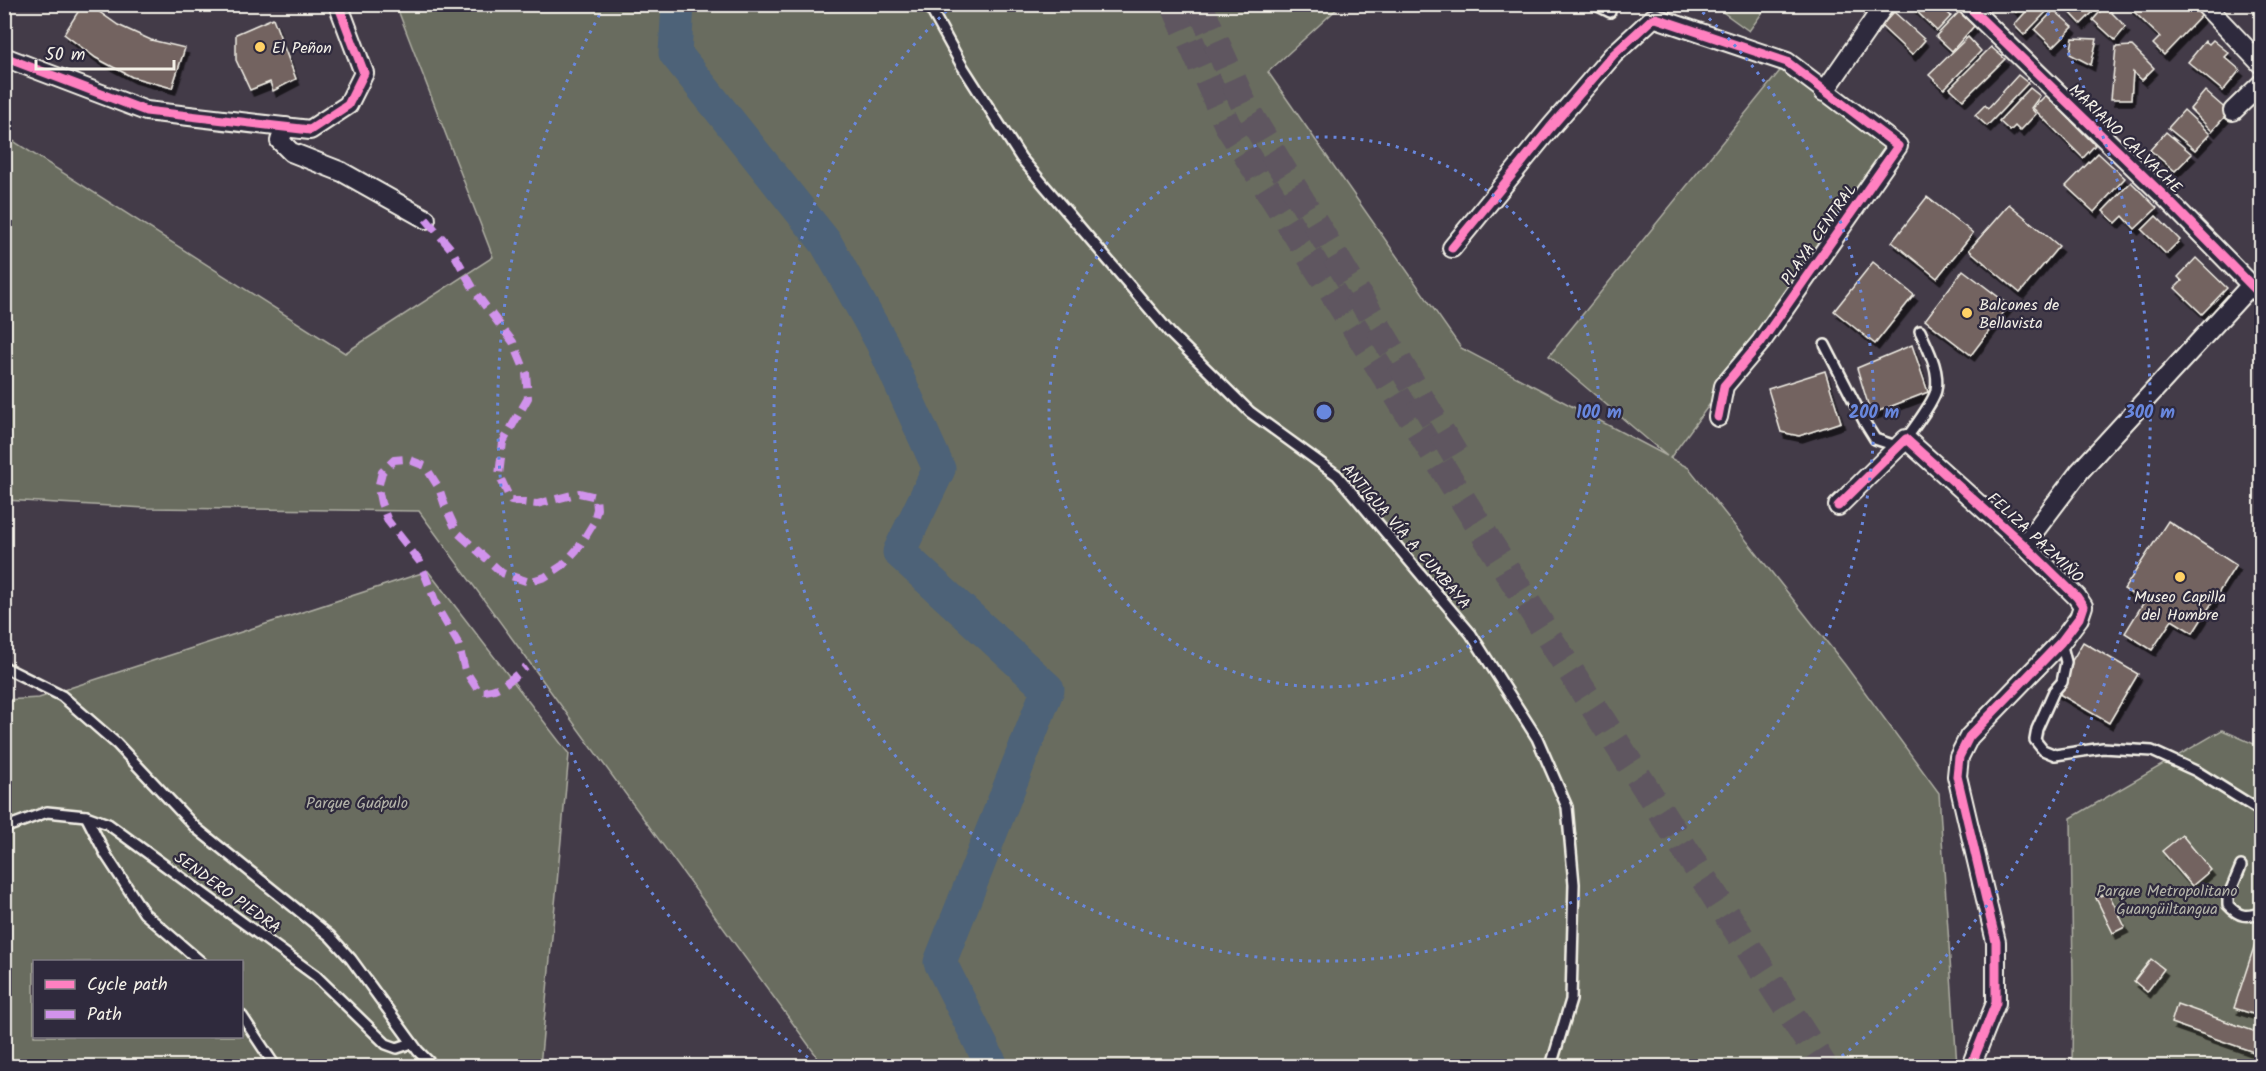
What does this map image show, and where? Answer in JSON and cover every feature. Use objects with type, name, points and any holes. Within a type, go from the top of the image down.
[{"type":"street","points":[[4,57],[146,111],[310,130],[348,105],[364,73],[338,4]]},
{"type":"street","points":[[1452,248],[1613,55],[1652,19],[1656,18],[1787,62],[1824,92],[1885,4]]},
{"type":"street","name":"MARIANO CALVACHE","points":[[1966,4],[2160,192],[2256,291]]},
{"type":"street","points":[[2204,4],[2262,65]]},
{"type":"street","points":[[2233,111],[2262,83]]},
{"type":"street","name":"PLAYA CENTRAL","points":[[1718,417],[1724,386],[1761,342],[1898,146],[1824,92]]},
{"type":"street","points":[[285,127],[280,141],[291,152],[342,172],[426,219]]},
{"type":"street","points":[[2024,544],[2080,471],[2256,291]]},
{"type":"street","points":[[1838,506],[1903,443]]},
{"type":"street","name":"FELIZA PAZMIÑO","points":[[1903,443],[2024,544],[2077,597],[2083,606],[2079,618],[2061,642],[1969,737],[1959,757],[1957,776],[1996,942],[1996,1003],[1971,1066]]},
{"type":"lane","name":"ANTIGUA VÍA A CUMBAYA","points":[[928,4],[961,64],[1021,158],[1171,334],[1250,412],[1337,475],[1471,634],[1537,738],[1567,807],[1574,884],[1571,1000],[1551,1066]]},
{"type":"lane","points":[[1594,4],[1610,12]]},
{"type":"lane","points":[[1825,345],[1864,423],[1875,438],[1903,443],[1936,392],[1936,373],[1920,331]]},
{"type":"lane","points":[[2061,642],[2066,662],[2062,682],[2054,691],[2037,729],[2035,740],[2043,750],[2055,755],[2103,748],[2152,751],[2196,771],[2262,812]]},
{"type":"lane","points":[[4,667],[62,696],[117,744],[196,828],[330,936],[351,959],[412,1043],[432,1066]]},
{"type":"lane","name":"SENDERO PIEDRA","points":[[4,828],[47,812],[86,816],[108,824],[316,976],[386,1044],[397,1048],[412,1043]]},
{"type":"lane","points":[[86,816],[106,855],[144,913],[199,960]]},
{"type":"lane","points":[[2241,866],[2228,897],[2228,905],[2237,915],[2248,917],[2262,912]]},
{"type":"lane","points":[[243,1018],[275,1066]]},
{"type":"green space","points":[[396,5],[1341,5],[1268,72],[1461,348],[1667,456],[1549,356],[1787,62],[1897,150],[1670,458],[1689,468],[1845,665],[1939,793],[1957,1066],[817,1066],[816,1055],[419,511],[146,508],[5,500],[4,135],[345,353],[493,257]]},
{"type":"green space","points":[[1713,5],[1768,5],[1749,31]]},
{"type":"green space","name":"Parque Guápulo","points":[[428,571],[569,754],[540,1066],[5,1066],[5,700],[39,698]]},
{"type":"green space","name":"Parque Metropolitano Guangüiltangua","points":[[2222,730],[2261,747],[2261,1066],[2072,1066],[2071,818]]},
{"type":"building","points":[[83,4],[88,4],[118,25],[151,40],[185,48],[172,88],[132,77],[96,58],[64,34]]},
{"type":"building","points":[[1909,4],[1939,4],[1951,16],[1937,31]]},
{"type":"building","points":[[2008,4],[2025,4],[2016,12]]},
{"type":"building","points":[[2033,4],[2049,4],[2051,7],[2024,35],[2014,25]]},
{"type":"building","points":[[2070,4],[2101,4],[2081,24],[2068,10]]},
{"type":"building","points":[[2126,4],[2168,4],[2172,9],[2176,4],[2191,4],[2202,15],[2164,55],[2153,44],[2160,37]]},
{"type":"building","points":[[2248,4],[2262,4],[2262,8],[2256,13]]},
{"type":"building","points":[[2105,6],[2126,27],[2115,40],[2093,20]]},
{"type":"building","points":[[2054,10],[2073,27],[2053,47],[2035,30]]},
{"type":"building","points":[[1894,12],[1925,40],[1912,55],[1881,26]]},
{"type":"building","points":[[1959,12],[1974,26],[1952,51],[1936,36]]},
{"type":"building","name":"El Peñon","points":[[273,18],[296,79],[273,91],[270,82],[250,90],[236,60],[236,34]]},
{"type":"building","points":[[1968,37],[1981,51],[1944,89],[1929,75]]},
{"type":"building","points":[[2073,38],[2097,39],[2091,65],[2070,54]]},
{"type":"building","points":[[2213,40],[2229,53],[2225,57],[2240,70],[2223,91],[2188,62],[2205,41],[2209,44]]},
{"type":"building","points":[[2132,46],[2154,68],[2142,80],[2133,72],[2131,99],[2111,99],[2116,47]]},
{"type":"building","points":[[1991,47],[2005,59],[1963,100],[1950,88]]},
{"type":"building","points":[[2018,75],[2028,83],[1987,126],[1975,115],[1985,105],[1988,108]]},
{"type":"building","points":[[2030,88],[2040,96],[2031,108],[2036,114],[2020,131],[2015,126],[2010,131],[1999,121]]},
{"type":"building","points":[[2205,91],[2229,112],[2212,131],[2190,109]]},
{"type":"building","points":[[2046,95],[2095,145],[2083,158],[2033,108]]},
{"type":"building","points":[[2184,110],[2210,134],[2195,150],[2168,128]]},
{"type":"building","points":[[2166,132],[2192,154],[2175,171],[2150,150]]},
{"type":"building","points":[[2098,153],[2125,178],[2094,212],[2066,186]]},
{"type":"building","points":[[2131,182],[2157,208],[2135,229],[2123,216],[2116,223],[2103,211]]},
{"type":"building","points":[[1927,197],[1973,233],[1937,278],[1892,242]]},
{"type":"building","points":[[2009,204],[2059,246],[2020,293],[1969,250]]},
{"type":"building","points":[[2156,216],[2180,240],[2166,254],[2142,230]]},
{"type":"building","points":[[2196,258],[2227,288],[2202,314],[2175,288],[2182,281],[2178,277]]},
{"type":"building","points":[[1873,262],[1914,295],[1875,344],[1834,311]]},
{"type":"building","name":"Balcones de Bellavista","points":[[1963,270],[2009,305],[1971,355],[1925,320]]},
{"type":"building","points":[[1912,345],[1928,392],[1871,414],[1857,368]]},
{"type":"building","points":[[1825,371],[1841,422],[1799,436],[1781,432],[1768,389]]},
{"type":"building","name":"Museo Capilla del Hombre","points":[[2168,521],[2236,565],[2193,633],[2172,620],[2152,650],[2125,633],[2144,602],[2124,589]]},
{"type":"building","points":[[2083,642],[2138,674],[2109,723],[2054,691]]},
{"type":"building","points":[[2182,835],[2211,870],[2192,886],[2162,851]]},
{"type":"building","points":[[2108,892],[2125,927],[2113,933],[2096,898]]},
{"type":"building","points":[[2255,944],[2262,946],[2262,1017],[2234,1008]]},
{"type":"building","points":[[2151,959],[2164,969],[2147,992],[2134,981]]},
{"type":"building","points":[[2177,1004],[2262,1034],[2262,1055],[2171,1023]]},
{"type":"waterway","points":[[678,4],[675,53],[826,243],[882,343],[939,469],[899,552],[1048,689],[940,962],[992,1066]]},
{"type":"tunnel","points":[[1174,4],[1227,124],[1555,647],[1824,1066]]},
{"type":"tunnel","points":[[1199,4],[1245,107],[1460,463]]},
{"type":"marked path","points":[[426,219],[452,250],[477,295],[513,342],[526,373],[528,398],[503,442],[499,475],[511,501],[537,504],[579,493],[596,497],[597,509],[593,524],[579,547],[563,565],[545,577],[529,582],[502,573],[457,532],[439,488],[425,466],[407,459],[394,460],[382,472],[378,488],[381,503],[388,521],[420,562],[439,611],[458,643],[465,670],[478,690],[497,688],[526,667]]},
{"type":"cycle path","points":[[4,57],[146,111],[310,130],[348,105],[364,73],[338,4]]},
{"type":"cycle path","points":[[1966,4],[2160,192],[2262,296]]},
{"type":"cycle path","points":[[1452,248],[1613,55],[1652,19],[1656,18],[1787,62],[1898,146],[1761,342],[1724,386],[1718,417]]},
{"type":"cycle path","points":[[1838,506],[1906,439],[2024,545],[2077,597],[2083,606],[2079,618],[2061,642],[1969,737],[1959,757],[1957,776],[1996,942],[1996,1003],[1971,1066]]},
{"type":"place","name":"El Peñon","points":[[260,47]]},
{"type":"place","name":"Balcones de Bellavista","points":[[1967,313]]},
{"type":"place","name":"Museo Capilla del Hombre","points":[[2180,577]]}]
